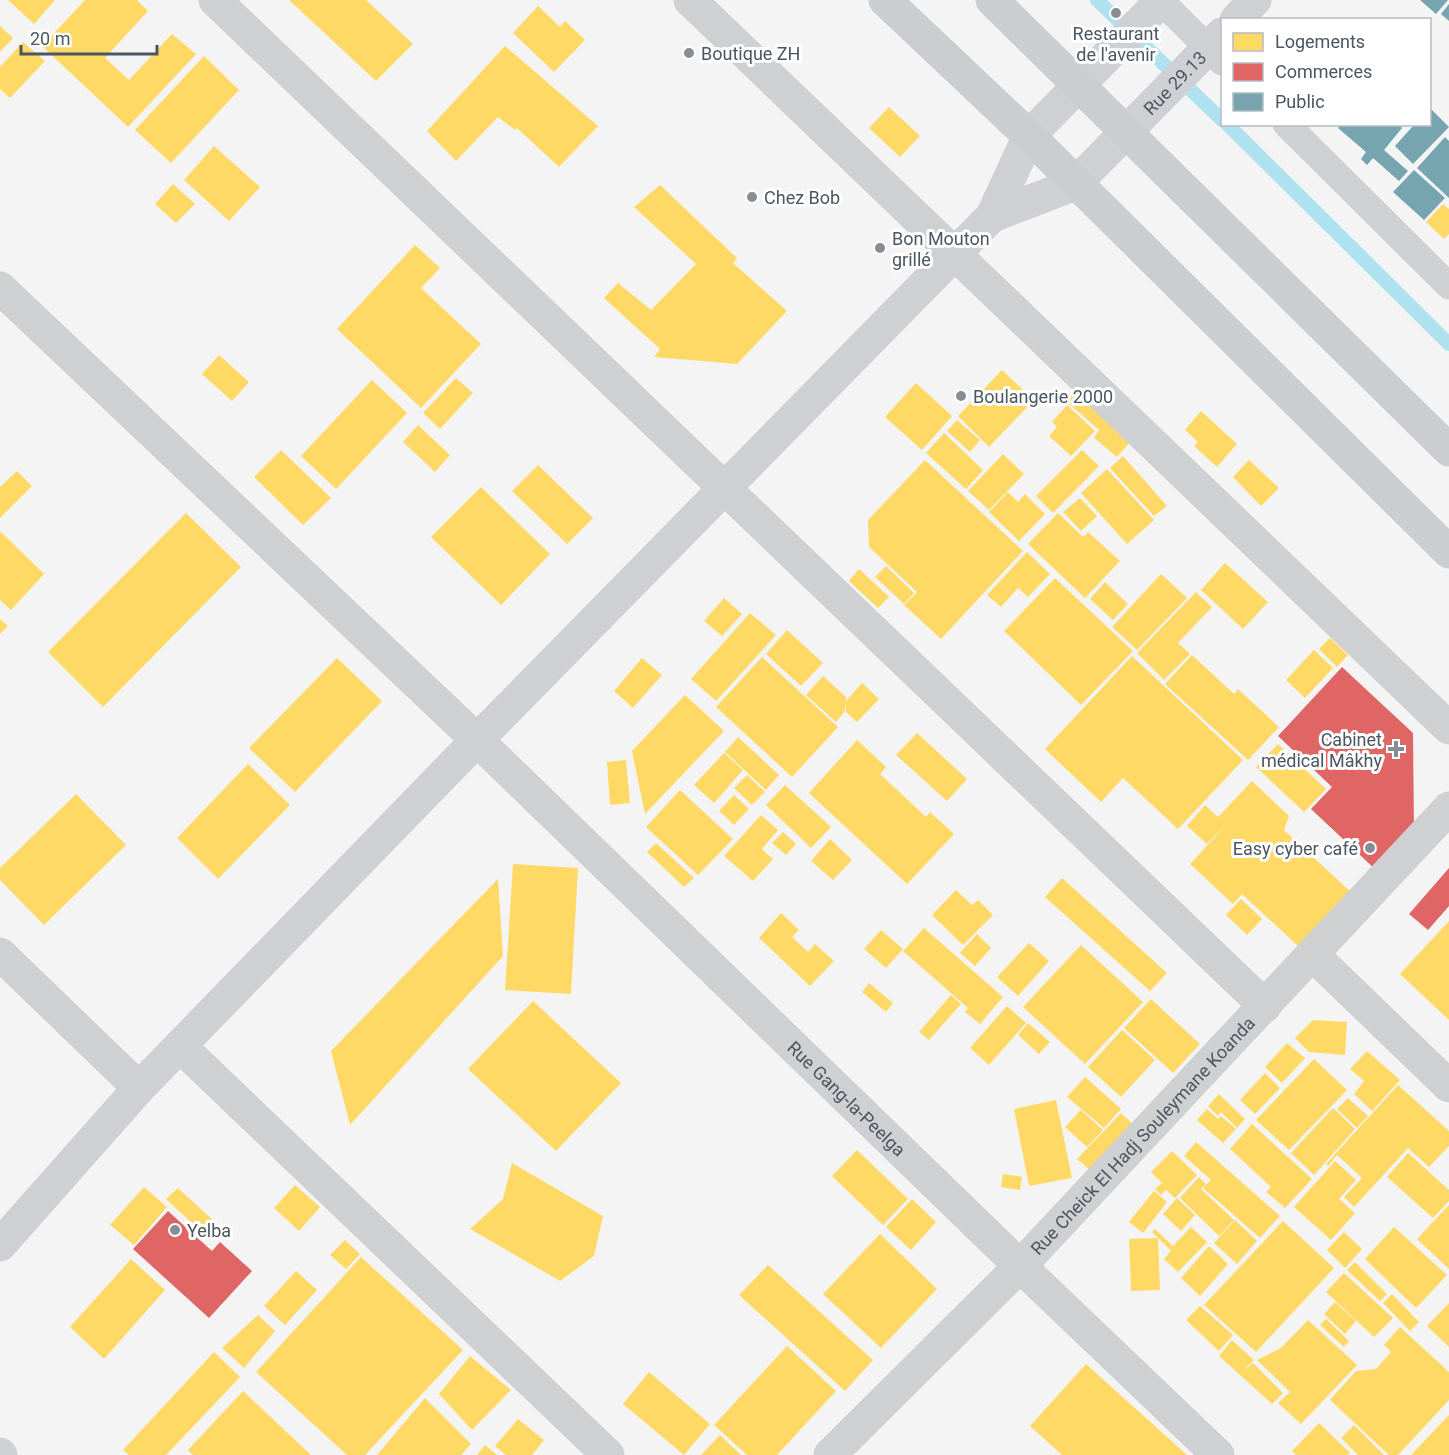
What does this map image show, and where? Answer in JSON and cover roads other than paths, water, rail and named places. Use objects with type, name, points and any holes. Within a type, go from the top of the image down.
[{"type":"main road","points":[[885,0],[1029,136],[1449,552]]},
{"type":"main road","points":[[992,0],[1449,450]]},
{"type":"main road","points":[[0,1245],[139,1088],[992,216],[1029,136],[1161,0]]},
{"type":"main road","points":[[1238,18],[1255,0]]},
{"type":"main road","name":"Rue 29.13","points":[[1076,184],[1126,132],[1218,48]]},
{"type":"main road","points":[[992,216],[1076,184]]},
{"type":"street","points":[[215,0],[1265,1006]]},
{"type":"street","points":[[690,0],[1449,728]]},
{"type":"street","name":"Rue Gang-la-Peelga","points":[[0,288],[477,740],[1218,1455]]},
{"type":"street","name":"Rue Cheick El Hadj Souleymane Koanda","points":[[830,1455],[1020,1266],[1449,808]]},
{"type":"street","points":[[0,954],[139,1088]]},
{"type":"street","points":[[1312,954],[1449,1086]]},
{"type":"street","points":[[180,1046],[608,1455]]},
{"type":"lane","points":[[1161,0],[1218,48]]},
{"type":"lane","points":[[1288,126],[1449,286]]},
{"type":"waterway","points":[[1097,0],[1221,119]]},
{"type":"waterway","points":[[1229,126],[1449,344]]},
{"type":"place","name":"Restaurant de l'avenir","points":[[1116,13]]},
{"type":"place","name":"Boutique ZH","points":[[689,53]]},
{"type":"place","name":"Chez Bob","points":[[752,197]]},
{"type":"place","name":"Bon Mouton grillé","points":[[880,248]]},
{"type":"place","name":"Boulangerie 2000","points":[[961,396]]},
{"type":"place","name":"Cabinet médical Mâkhy","points":[[1396,749]]},
{"type":"place","name":"Easy cyber café","points":[[1370,848]]},
{"type":"place","name":"Yelba","points":[[175,1230]]}]
